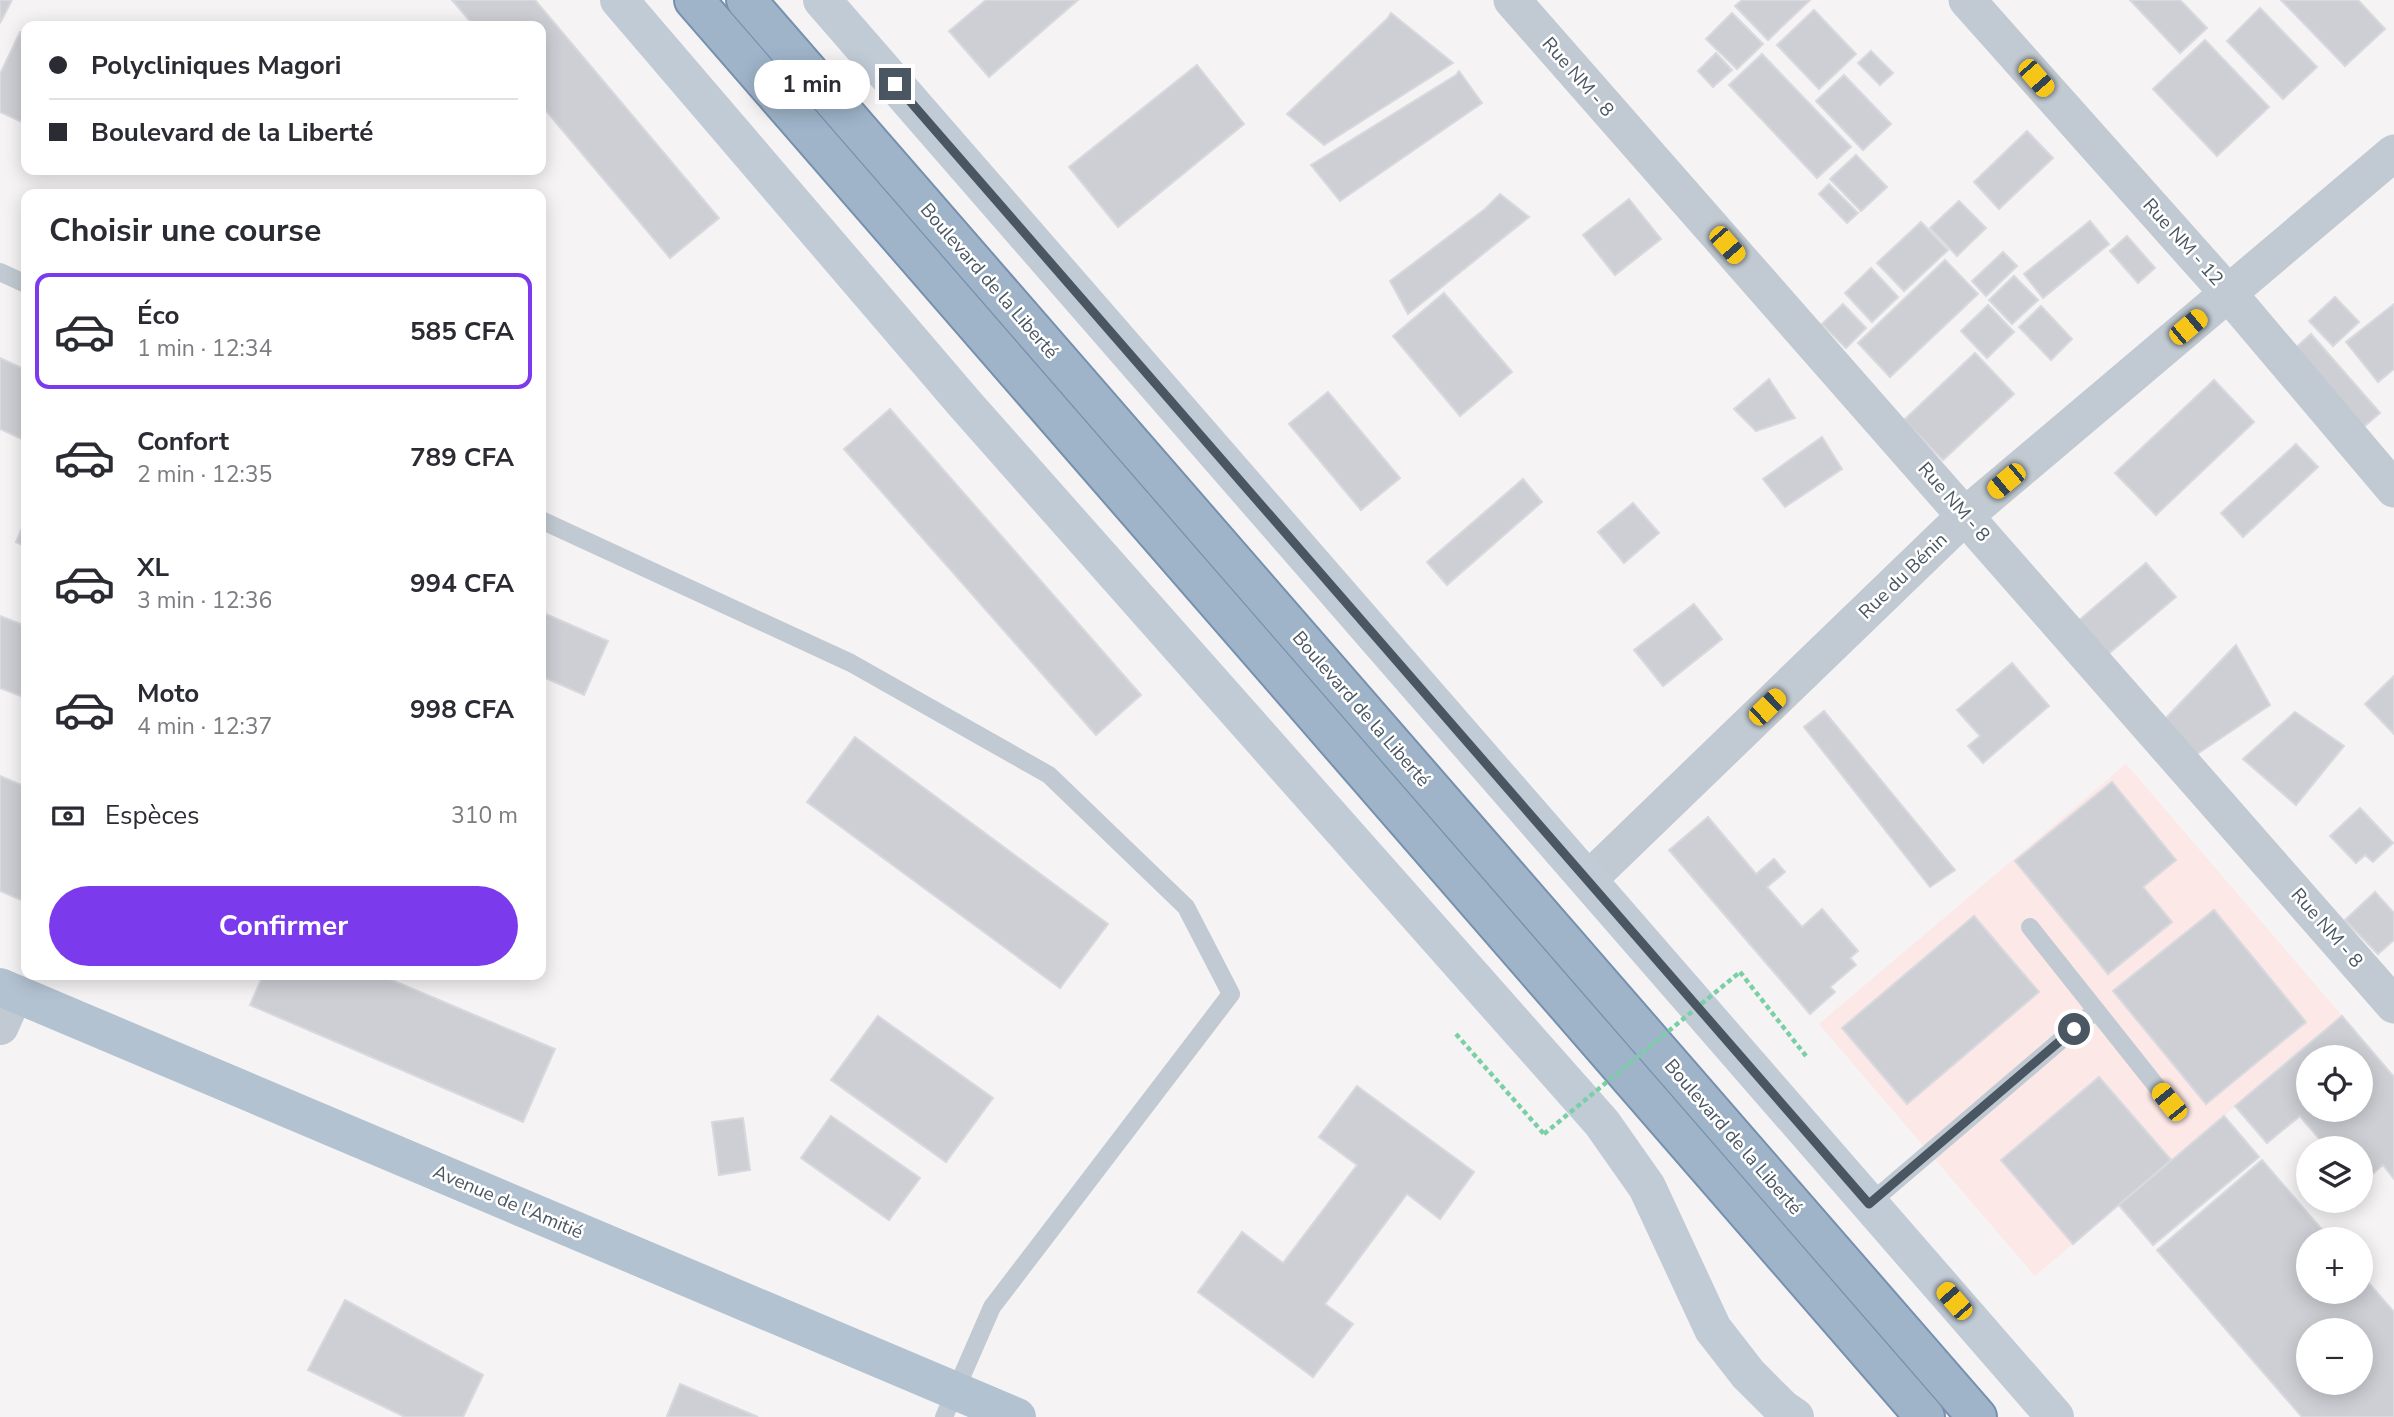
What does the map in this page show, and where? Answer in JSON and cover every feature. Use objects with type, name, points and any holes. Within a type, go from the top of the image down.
[{"type":"highway","name":"Boulevard de la Liberté","points":[[694,0],[1925,1417]]},
{"type":"highway","name":"Boulevard de la Liberté","points":[[746,0],[1977,1417]]},
{"type":"main road","points":[[619,0],[974,414],[1602,1123],[1647,1187],[1713,1329],[1748,1374],[1782,1408],[1795,1417]]},
{"type":"main road","points":[[822,0],[2055,1417]]},
{"type":"main road","name":"Avenue de l'Amitié","points":[[5,1002],[949,1404],[1017,1417]]},
{"type":"street","name":"Rue NM - 8","points":[[1512,0],[2394,1005]]},
{"type":"street","name":"Rue NM - 12","points":[[1967,0],[2228,293],[2394,489]]},
{"type":"street","name":"Rue du Bénin","points":[[1588,880],[1966,515],[2394,153]]},
{"type":"lane","points":[[0,272],[21,282]]},
{"type":"lane","points":[[546,522],[851,663],[1049,775],[1186,907],[1231,994],[992,1307],[949,1404]]},
{"type":"lane","points":[[2030,927],[2169,1102]]},
{"type":"lane","points":[[1869,1204],[2095,1011]]},
{"type":"path","points":[[1456,1034],[1544,1134],[1740,972],[1806,1056]]},
{"type":"shaded area","points":[[2126,764],[2342,1016],[2308,1045],[2296,1045],[2296,1055],[2035,1276],[1819,1024]]},
{"type":"building","points":[[0,0],[12,0],[0,23]]},
{"type":"building","points":[[452,0],[535,0],[719,218],[670,258],[546,111],[546,21],[470,21]]},
{"type":"building","points":[[986,0],[1078,0],[989,77],[949,31]]},
{"type":"building","points":[[1742,0],[1810,0],[1768,40],[1735,6]]},
{"type":"building","points":[[2130,0],[2180,0],[2207,28],[2180,53]]},
{"type":"building","points":[[2281,0],[2358,0],[2385,29],[2345,66]]},
{"type":"building","points":[[2260,8],[2317,67],[2283,99],[2227,41]]},
{"type":"building","points":[[1814,10],[1856,54],[1819,89],[1777,45]]},
{"type":"building","points":[[1391,13],[1453,63],[1324,145],[1287,114]]},
{"type":"building","points":[[1732,13],[1763,44],[1737,69],[1706,39]]},
{"type":"building","points":[[20,32],[21,122],[0,112],[0,74]]},
{"type":"building","points":[[2205,40],[2269,107],[2217,156],[2153,89]]},
{"type":"building","points":[[1871,51],[1893,73],[1880,85],[1858,63]]},
{"type":"building","points":[[1716,53],[1732,70],[1713,87],[1698,71]]},
{"type":"building","points":[[1762,54],[1851,147],[1817,178],[1729,85]]},
{"type":"building","points":[[1197,65],[1244,124],[1118,227],[1069,167]]},
{"type":"building","points":[[1459,71],[1482,103],[1340,201],[1311,165]]},
{"type":"building","points":[[1844,75],[1891,124],[1863,150],[1816,101]]},
{"type":"building","points":[[2027,131],[2053,158],[1999,209],[1974,182]]},
{"type":"building","points":[[1856,155],[1887,187],[1861,211],[1830,179]]},
{"type":"building","points":[[1829,184],[1858,213],[1847,223],[1819,194]]},
{"type":"building","points":[[1500,194],[1529,217],[1408,314],[1390,281],[1485,209]]},
{"type":"building","points":[[1629,199],[1661,239],[1615,275],[1583,235]]},
{"type":"building","points":[[1959,201],[1986,228],[1957,256],[1930,228]]},
{"type":"building","points":[[2090,221],[2109,244],[2043,298],[2024,274]]},
{"type":"building","points":[[1921,222],[1948,250],[1904,291],[1877,263]]},
{"type":"building","points":[[2127,236],[2155,268],[2138,283],[2110,251]]},
{"type":"building","points":[[2003,252],[2017,266],[1986,296],[1972,281]]},
{"type":"building","points":[[1945,260],[1978,294],[1890,377],[1858,343]]},
{"type":"building","points":[[1871,268],[1898,297],[1872,322],[1845,293]]},
{"type":"building","points":[[2014,276],[2038,300],[2012,324],[1989,300]]},
{"type":"building","points":[[1444,293],[1512,372],[1460,416],[1393,336]]},
{"type":"building","points":[[2335,297],[2359,322],[2333,346],[2309,321]]},
{"type":"building","points":[[1843,304],[1866,328],[1846,348],[1822,324]]},
{"type":"building","points":[[2394,304],[2394,369],[2378,382],[2346,342]]},
{"type":"building","points":[[1988,305],[2014,332],[1987,358],[1961,331]]},
{"type":"building","points":[[2041,306],[2072,339],[2051,360],[2019,327]]},
{"type":"building","points":[[2311,334],[2380,413],[2360,430],[2291,352]]},
{"type":"building","points":[[1975,353],[2014,394],[1943,460],[1904,420]]},
{"type":"building","points":[[0,358],[21,368],[21,439],[0,429]]},
{"type":"building","points":[[1769,379],[1795,418],[1756,431],[1734,409]]},
{"type":"building","points":[[2214,380],[2254,422],[2156,515],[2115,473]]},
{"type":"building","points":[[1328,392],[1400,478],[1361,510],[1289,424]]},
{"type":"building","points":[[890,409],[1141,695],[1096,735],[844,449]]},
{"type":"building","points":[[1822,437],[1842,469],[1785,507],[1763,479]]},
{"type":"building","points":[[2296,444],[2318,467],[2243,537],[2221,513]]},
{"type":"building","points":[[1523,479],[1542,502],[1447,585],[1427,562]]},
{"type":"building","points":[[1633,503],[1659,533],[1624,563],[1598,532]]},
{"type":"building","points":[[21,530],[21,544],[16,542]]},
{"type":"building","points":[[2146,563],[2176,597],[2107,655],[2078,621]]},
{"type":"building","points":[[1694,604],[1722,639],[1663,686],[1634,650]]},
{"type":"building","points":[[546,614],[608,641],[584,695],[546,678]]},
{"type":"building","points":[[0,616],[21,624],[21,696],[0,688]]},
{"type":"building","points":[[2236,645],[2270,705],[2191,758],[2166,718]]},
{"type":"building","points":[[2012,663],[2049,706],[1983,763],[1968,746],[1980,736],[1957,710]]},
{"type":"building","points":[[2394,676],[2394,734],[2365,704]]},
{"type":"building","points":[[1824,711],[1955,870],[1930,887],[1804,727]]},
{"type":"building","points":[[2295,712],[2344,746],[2296,805],[2243,759]]},
{"type":"building","points":[[855,737],[1108,924],[1060,988],[807,802]]},
{"type":"building","points":[[0,776],[21,785],[21,900],[0,891]]},
{"type":"building","points":[[2112,782],[2176,860],[2143,887],[2172,922],[2108,974],[2015,861]]},
{"type":"building","points":[[2360,808],[2393,843],[2373,862],[2365,855],[2356,863],[2330,836]]},
{"type":"building","points":[[1708,817],[1756,874],[1774,859],[1785,872],[1767,887],[1802,927],[1822,909],[1858,951],[1850,958],[1856,965],[1830,987],[1835,992],[1810,1014],[1669,850]]},
{"type":"building","points":[[2375,892],[2394,913],[2394,940],[2378,954],[2345,920]]},
{"type":"building","points":[[2214,910],[2306,1022],[2206,1104],[2113,991]]},
{"type":"building","points":[[1974,916],[2039,992],[1907,1104],[1842,1028]]},
{"type":"building","points":[[261,980],[392,980],[555,1049],[523,1122],[250,1005]]},
{"type":"building","points":[[878,1016],[993,1098],[946,1162],[831,1080]]},
{"type":"building","points":[[2342,1016],[2367,1045],[2308,1045]]},
{"type":"building","points":[[2373,1052],[2394,1077],[2394,1179],[2383,1165],[2373,1174],[2373,1136],[2317,1136],[2305,1122],[2373,1122]]},
{"type":"building","points":[[2296,1055],[2296,1119],[2267,1143],[2235,1106]]},
{"type":"building","points":[[2099,1077],[2171,1160],[2073,1244],[2001,1160]]},
{"type":"building","points":[[1357,1086],[1474,1172],[1440,1219],[1407,1194],[1325,1304],[1353,1324],[1313,1377],[1198,1292],[1242,1232],[1283,1263],[1357,1165],[1319,1137]]},
{"type":"building","points":[[831,1116],[920,1178],[889,1220],[801,1158]]},
{"type":"building","points":[[2224,1116],[2259,1157],[2153,1245],[2119,1205]]},
{"type":"building","points":[[743,1118],[750,1170],[719,1175],[712,1122]]},
{"type":"building","points":[[2262,1160],[2296,1200],[2296,1213],[2308,1213],[2320,1227],[2296,1227],[2296,1304],[2373,1304],[2373,1288],[2394,1312],[2394,1417],[2302,1417],[2157,1250]]},
{"type":"building","points":[[345,1300],[483,1375],[463,1417],[405,1417],[308,1370]]},
{"type":"building","points":[[680,1384],[758,1417],[667,1416]]},
{"type":"route","points":[[895,84],[1869,1204],[2074,1029]]}]
